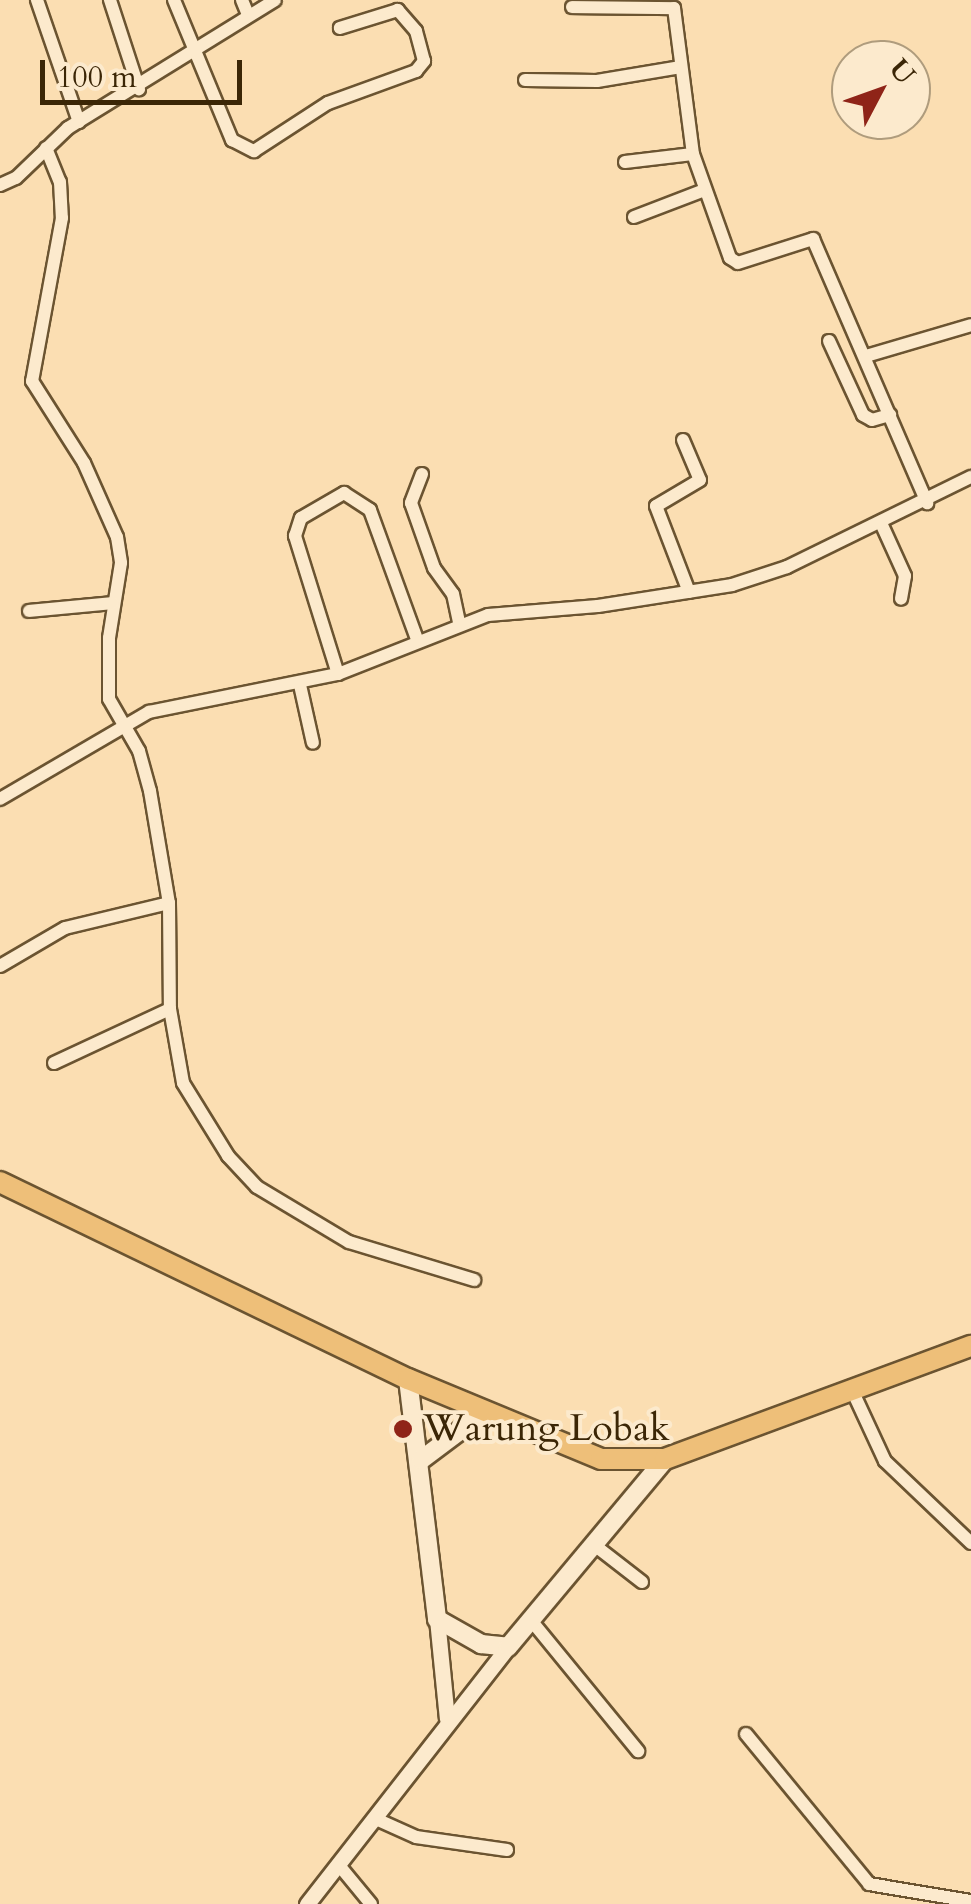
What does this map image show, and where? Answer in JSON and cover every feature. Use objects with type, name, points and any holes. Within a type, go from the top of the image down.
[{"type":"main road","points":[[0,1182],[408,1379],[578,1453],[627,1460],[665,1458],[971,1346]]},
{"type":"main road","points":[[408,1379],[438,1619],[475,1642],[508,1647],[665,1458]]},
{"type":"main road","points":[[421,1460],[485,1412]]},
{"type":"main road","points":[[627,1460],[640,1490]]},
{"type":"street","points":[[36,0],[79,122]]},
{"type":"street","points":[[110,0],[139,89]]},
{"type":"street","points":[[174,0],[192,52],[232,140],[254,151],[328,103],[416,70],[424,61],[416,30],[398,10],[340,28]]},
{"type":"street","points":[[242,0],[248,14]]},
{"type":"street","points":[[0,184],[79,122],[139,89],[248,14],[275,0]]},
{"type":"street","points":[[572,7],[672,7],[692,154],[702,191],[733,262],[813,239],[927,502]]},
{"type":"street","points":[[525,80],[596,82],[681,67]]},
{"type":"street","points":[[46,148],[60,182],[62,218],[32,381],[110,517],[121,563],[106,604],[109,698],[115,730],[146,771],[163,1011],[189,1095],[241,1173],[348,1242],[474,1280]]},
{"type":"street","points":[[625,162],[692,154]]},
{"type":"street","points":[[634,216],[702,191]]},
{"type":"street","points":[[866,356],[971,324]]},
{"type":"street","points":[[829,342],[863,415],[872,420],[890,415]]},
{"type":"street","points":[[683,440],[700,480],[656,506],[689,592]]},
{"type":"street","points":[[422,474],[411,503],[434,568],[453,594],[459,623]]},
{"type":"street","points":[[0,799],[115,730],[182,702],[300,685],[338,674],[459,623],[689,592],[787,567],[927,502],[971,476]]},
{"type":"street","points":[[338,674],[294,536],[301,518],[344,492],[370,510],[418,640]]},
{"type":"street","points":[[882,523],[904,576],[900,599]]},
{"type":"street","points":[[29,611],[106,604]]},
{"type":"street","points":[[300,685],[314,743]]},
{"type":"street","points":[[0,966],[65,928],[158,904]]},
{"type":"street","points":[[54,1062],[163,1011]]},
{"type":"street","points":[[852,1390],[885,1461],[971,1543]]},
{"type":"street","points":[[593,1544],[642,1582]]},
{"type":"street","points":[[438,1619],[447,1719]]},
{"type":"street","points":[[530,1619],[638,1751]]},
{"type":"street","points":[[307,1904],[376,1819],[447,1719],[508,1647]]},
{"type":"street","points":[[746,1734],[869,1884],[971,1902]]},
{"type":"street","points":[[376,1819],[416,1836],[508,1850]]},
{"type":"street","points":[[338,1864],[371,1904]]},
{"type":"place","name":"Warung Lobak","points":[[403,1429]]}]
